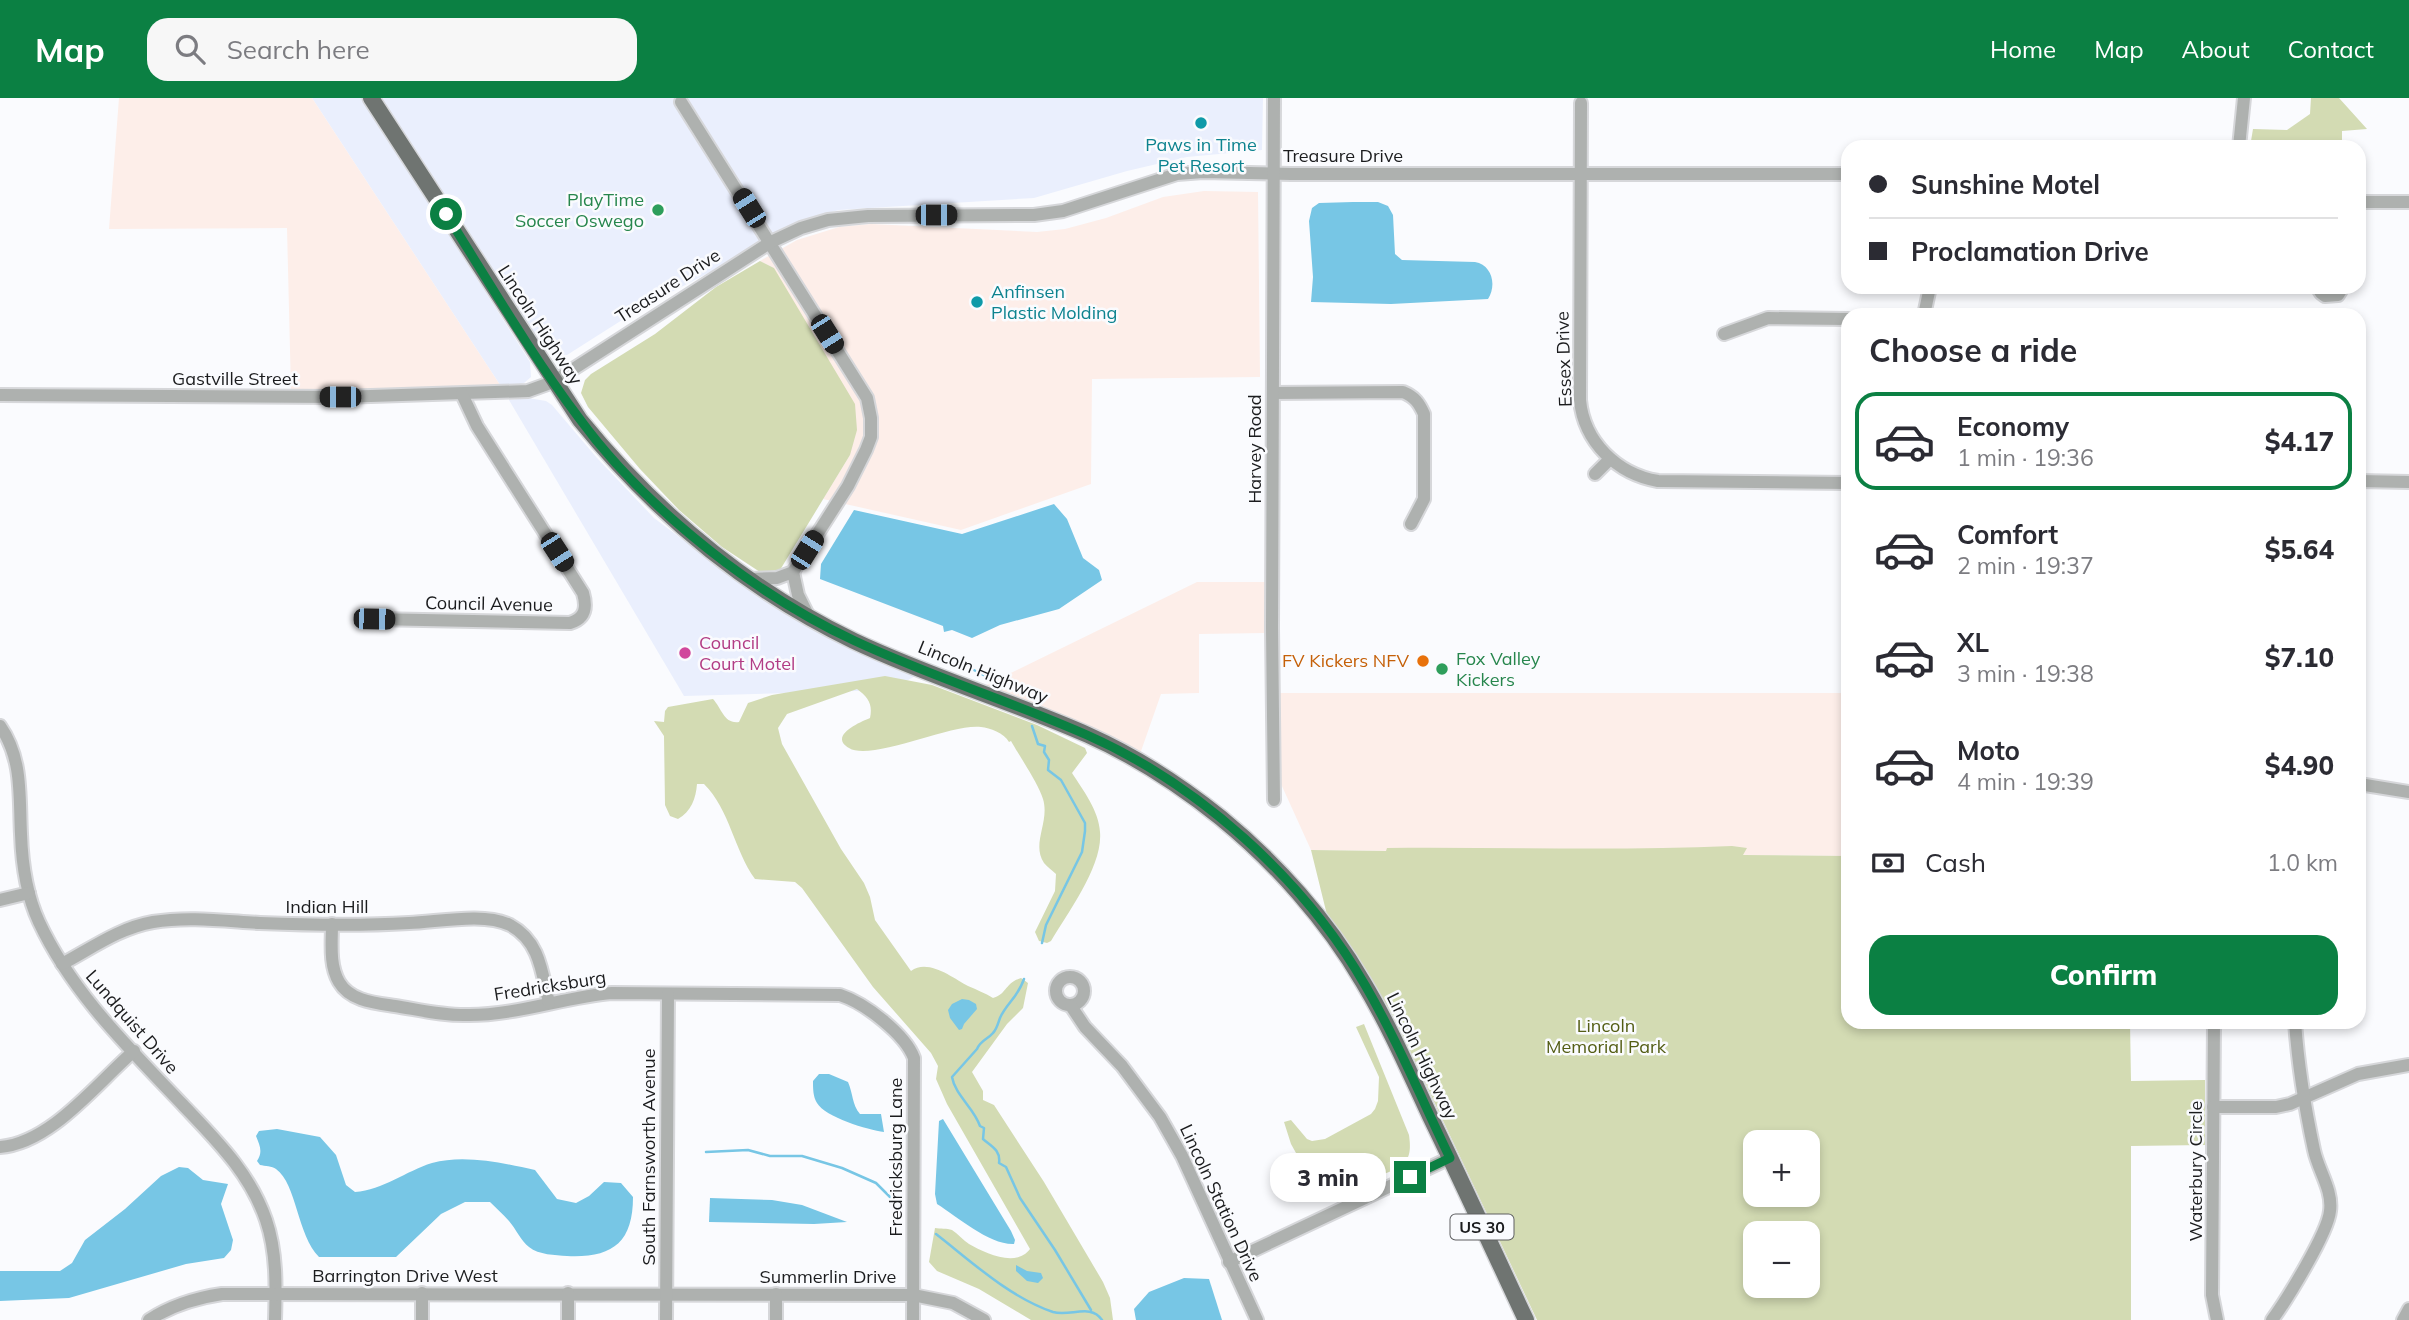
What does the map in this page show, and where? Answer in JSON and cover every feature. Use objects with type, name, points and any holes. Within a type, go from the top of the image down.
[{"type":"main road","name":"Lincoln Highway","points":[[370,98],[553,382],[600,444],[650,499],[694,537],[750,579],[809,617],[886,655],[1091,737],[1166,778],[1237,831],[1287,881],[1315,914],[1363,981],[1526,1320]]},
{"type":"street","name":"Harvey Road","points":[[1273,800],[1274,98]]},
{"type":"street","points":[[2240,140],[2244,98]]},
{"type":"street","points":[[681,102],[867,398],[872,418],[871,437],[848,486],[793,572],[777,578],[750,579]]},
{"type":"street","name":"Essex Drive","points":[[1581,103],[1581,407],[1588,430],[1610,459],[1634,474],[1658,481],[1841,483]]},
{"type":"street","name":"Treasure Drive","points":[[553,382],[771,242],[801,228],[828,220],[868,216],[1034,215],[1063,211],[1177,174],[1203,172],[1841,174]]},
{"type":"street","points":[[2366,202],[2409,202]]},
{"type":"street","points":[[1724,334],[1768,318],[1841,319]]},
{"type":"street","name":"Gastville Street","points":[[0,395],[256,397],[462,394],[520,392],[553,382]]},
{"type":"street","points":[[1273,393],[1404,392],[1420,403],[1424,414],[1424,499],[1411,524]]},
{"type":"street","name":"Council Avenue","points":[[374,619],[570,623],[582,616],[586,609],[583,593],[472,419],[462,394]]},
{"type":"street","points":[[1595,474],[1610,459]]},
{"type":"street","points":[[2366,481],[2409,482]]},
{"type":"street","points":[[793,572],[795,587],[809,617]]},
{"type":"street","name":"Lundquist Drive","points":[[0,726],[12,749],[19,776],[23,867],[39,921],[62,964],[90,1004],[200,1122],[245,1175],[269,1229],[274,1255],[275,1320]]},
{"type":"street","points":[[2366,785],[2409,792]]},
{"type":"street","points":[[0,900],[29,892]]},
{"type":"street","name":"Indian Hill","points":[[62,964],[116,934],[157,921],[379,925],[483,919],[503,922],[524,935],[536,951],[549,1003]]},
{"type":"street","name":"Fredricksburg","points":[[332,924],[332,959],[337,979],[346,991],[359,999],[470,1016],[612,993],[840,995],[855,1002],[904,1039]]},
{"type":"street","name":"South Farnsworth Avenue","points":[[666,1320],[668,994]]},
{"type":"street","name":"Lincoln Station Drive","points":[[1071,1006],[1085,1027],[1122,1066],[1160,1117],[1182,1156],[1257,1320]]},
{"type":"street","name":"Waterbury Circle","points":[[2214,1029],[2212,1295],[2217,1320]]},
{"type":"street","points":[[2272,1320],[2323,1234],[2330,1211],[2329,1193],[2315,1153],[2304,1099],[2296,1029]]},
{"type":"street","name":"Fredricksburg Lane","points":[[904,1039],[914,1058],[915,1069],[913,1320]]},
{"type":"street","points":[[0,1147],[23,1143],[42,1134],[134,1051]]},
{"type":"street","points":[[2213,1107],[2276,1107],[2304,1099],[2358,1074],[2409,1065]]},
{"type":"street","points":[[1229,1262],[1450,1158]]},
{"type":"street","points":[[422,1293],[422,1320]]},
{"type":"street","points":[[568,1293],[568,1320]]},
{"type":"street","name":"Barrington Drive West","points":[[149,1320],[198,1298],[222,1294],[666,1293]]},
{"type":"street","name":"Summerlin Drive","points":[[666,1293],[913,1295],[953,1303],[984,1320]]},
{"type":"street","points":[[776,1294],[776,1320]]},
{"type":"street","points":[[2403,1320],[2409,1309]]},
{"type":"shaded area","points":[[119,98],[312,98],[502,388],[291,391],[287,228],[109,229]]},
{"type":"shaded area","points":[[312,98],[362,98],[530,362],[531,377],[524,383],[502,388]]},
{"type":"shaded area","points":[[378,98],[1263,98],[1262,150],[1187,157],[1034,198],[839,210],[812,217],[785,227],[710,272],[641,308],[567,355],[558,355],[544,347]]},
{"type":"shaded area","points":[[1204,191],[1258,192],[1260,377],[1092,379],[1091,484],[961,530],[823,499],[850,455],[774,268],[760,261],[797,240],[839,227],[871,224],[1037,232],[1065,229],[1106,218],[1163,197]]},
{"type":"shaded area","points":[[528,398],[546,401],[552,405],[597,458],[654,518],[750,590],[796,617],[919,674],[890,690],[684,696],[509,400]]},
{"type":"shaded area","points":[[1197,582],[1265,582],[1266,633],[1199,634],[1199,693],[1161,694],[1140,754],[982,687]]},
{"type":"shaded area","points":[[1271,693],[1841,693],[1841,856],[1311,850],[1281,784]]},
{"type":"green space","points":[[2311,98],[2339,98],[2367,129],[2342,131],[2342,140],[2251,140],[2253,129],[2287,130],[2310,114]]},
{"type":"green space","points":[[760,261],[774,268],[855,404],[857,430],[850,455],[780,570],[760,572],[722,547],[679,510],[588,407],[581,393],[585,380],[591,374],[655,334],[716,287]]},
{"type":"green space","points":[[885,676],[932,685],[1037,725],[1085,748],[1087,753],[1072,773],[1097,816],[1099,845],[1083,888],[1051,941],[1047,943],[1039,941],[1035,932],[1055,891],[1056,874],[1044,863],[1039,848],[1045,808],[1041,793],[1011,741],[988,729],[968,727],[875,750],[860,751],[849,748],[843,743],[844,734],[870,718],[871,713],[869,701],[857,689],[787,714],[778,728],[782,744],[841,849],[864,883],[875,920],[911,971],[933,968],[993,998],[1016,980],[1021,978],[1028,983],[1023,1008],[1007,1024],[972,1072],[983,1091],[983,1100],[994,1105],[1044,1182],[1103,1282],[1110,1298],[1113,1320],[1031,1320],[979,1289],[937,1271],[929,1262],[935,1228],[952,1230],[969,1244],[1000,1257],[1017,1258],[1030,1249],[947,1104],[936,1079],[938,1066],[931,1053],[873,987],[802,888],[795,882],[755,879],[720,806],[704,784],[697,784],[692,804],[678,819],[670,816],[665,805],[664,736],[654,721],[664,722],[668,707],[713,699],[730,721],[739,722],[748,703],[772,695]]},
{"type":"green space","name":"Lincoln Memorial Park","points":[[1732,846],[1747,848],[1743,855],[1841,856],[1841,1029],[2130,1029],[2131,1081],[2205,1080],[2205,1145],[2131,1146],[2131,1320],[1537,1320],[1395,1019],[1363,966],[1327,915],[1311,850],[1386,851],[1387,848],[1603,849]]},
{"type":"green space","points":[[1364,1024],[1409,1135],[1409,1155],[1396,1169],[1325,1199],[1320,1196],[1291,1144],[1284,1122],[1291,1120],[1307,1139],[1312,1141],[1325,1139],[1371,1114],[1378,1101],[1379,1077],[1356,1027]]},
{"type":"water","points":[[1378,202],[1388,206],[1393,215],[1395,254],[1402,260],[1481,264],[1491,276],[1492,288],[1488,299],[1391,304],[1311,302],[1313,277],[1309,221],[1312,208],[1319,203]]},
{"type":"water","points":[[1054,504],[1067,519],[1083,558],[1099,570],[1102,580],[1059,609],[1000,625],[972,638],[952,630],[944,632],[943,626],[820,579],[821,564],[854,510],[962,534]]},
{"type":"water","points":[[962,999],[976,1004],[977,1009],[959,1030],[950,1018],[948,1010],[952,1004]]},
{"type":"water","points":[[819,1074],[829,1074],[848,1082],[857,1110],[860,1114],[881,1114],[884,1132],[848,1122],[822,1108],[816,1101],[813,1089],[813,1081]]},
{"type":"water","points":[[943,1119],[1011,1231],[1014,1244],[984,1235],[937,1204],[935,1194],[939,1121]]},
{"type":"water","points":[[277,1129],[320,1137],[336,1155],[346,1185],[355,1192],[375,1188],[422,1166],[444,1160],[484,1160],[535,1170],[557,1199],[576,1203],[589,1196],[604,1182],[621,1183],[633,1197],[629,1226],[617,1245],[607,1251],[582,1256],[547,1254],[537,1252],[526,1244],[490,1202],[465,1202],[441,1214],[396,1257],[319,1257],[306,1236],[283,1176],[274,1168],[260,1165],[257,1161],[260,1146],[256,1136],[259,1131]]},
{"type":"water","points":[[179,1167],[188,1168],[203,1180],[228,1184],[221,1204],[233,1240],[231,1250],[224,1258],[186,1264],[69,1298],[0,1301],[0,1271],[60,1271],[72,1263],[85,1240],[161,1176]]},
{"type":"water","points":[[710,1198],[772,1200],[802,1205],[847,1222],[709,1222]]},
{"type":"water","points":[[1016,1265],[1027,1271],[1041,1273],[1043,1278],[1038,1283],[1027,1281],[1016,1271]]},
{"type":"water","points":[[1184,1278],[1209,1279],[1222,1320],[1136,1320],[1134,1309],[1149,1292]]},
{"type":"waterway","points":[[964,665],[1001,684],[1002,688]]},
{"type":"waterway","points":[[1032,726],[1038,744],[1045,746],[1044,752],[1049,760],[1048,770],[1061,780],[1085,823],[1082,852],[1046,925],[1042,943]]},
{"type":"waterway","points":[[1024,979],[994,1031],[952,1077],[957,1090],[980,1126],[984,1128],[983,1139],[997,1152],[999,1163],[1006,1167],[1020,1198],[1091,1310]]},
{"type":"waterway","points":[[706,1152],[748,1150],[770,1156],[802,1156],[842,1168],[876,1183],[891,1198]]},
{"type":"waterway","points":[[936,1234],[1021,1297],[1053,1312],[1086,1311],[1102,1320]]},
{"type":"place","name":"Paws in Time Pet Resort","points":[[1201,123]]},
{"type":"place","name":"PlayTime Soccer Oswego","points":[[658,210]]},
{"type":"place","name":"Anfinsen Plastic Molding","points":[[977,302]]},
{"type":"place","name":"Council Court Motel","points":[[685,653]]},
{"type":"place","name":"FV Kickers NFV","points":[[1423,661]]},
{"type":"place","name":"Fox Valley Kickers","points":[[1442,669]]},
{"type":"route","points":[[446,214],[580,420],[650,499],[681,527],[750,579],[809,617],[886,655],[1062,724],[1125,754],[1191,795],[1265,858],[1315,914],[1363,981],[1450,1158],[1410,1177]]}]
